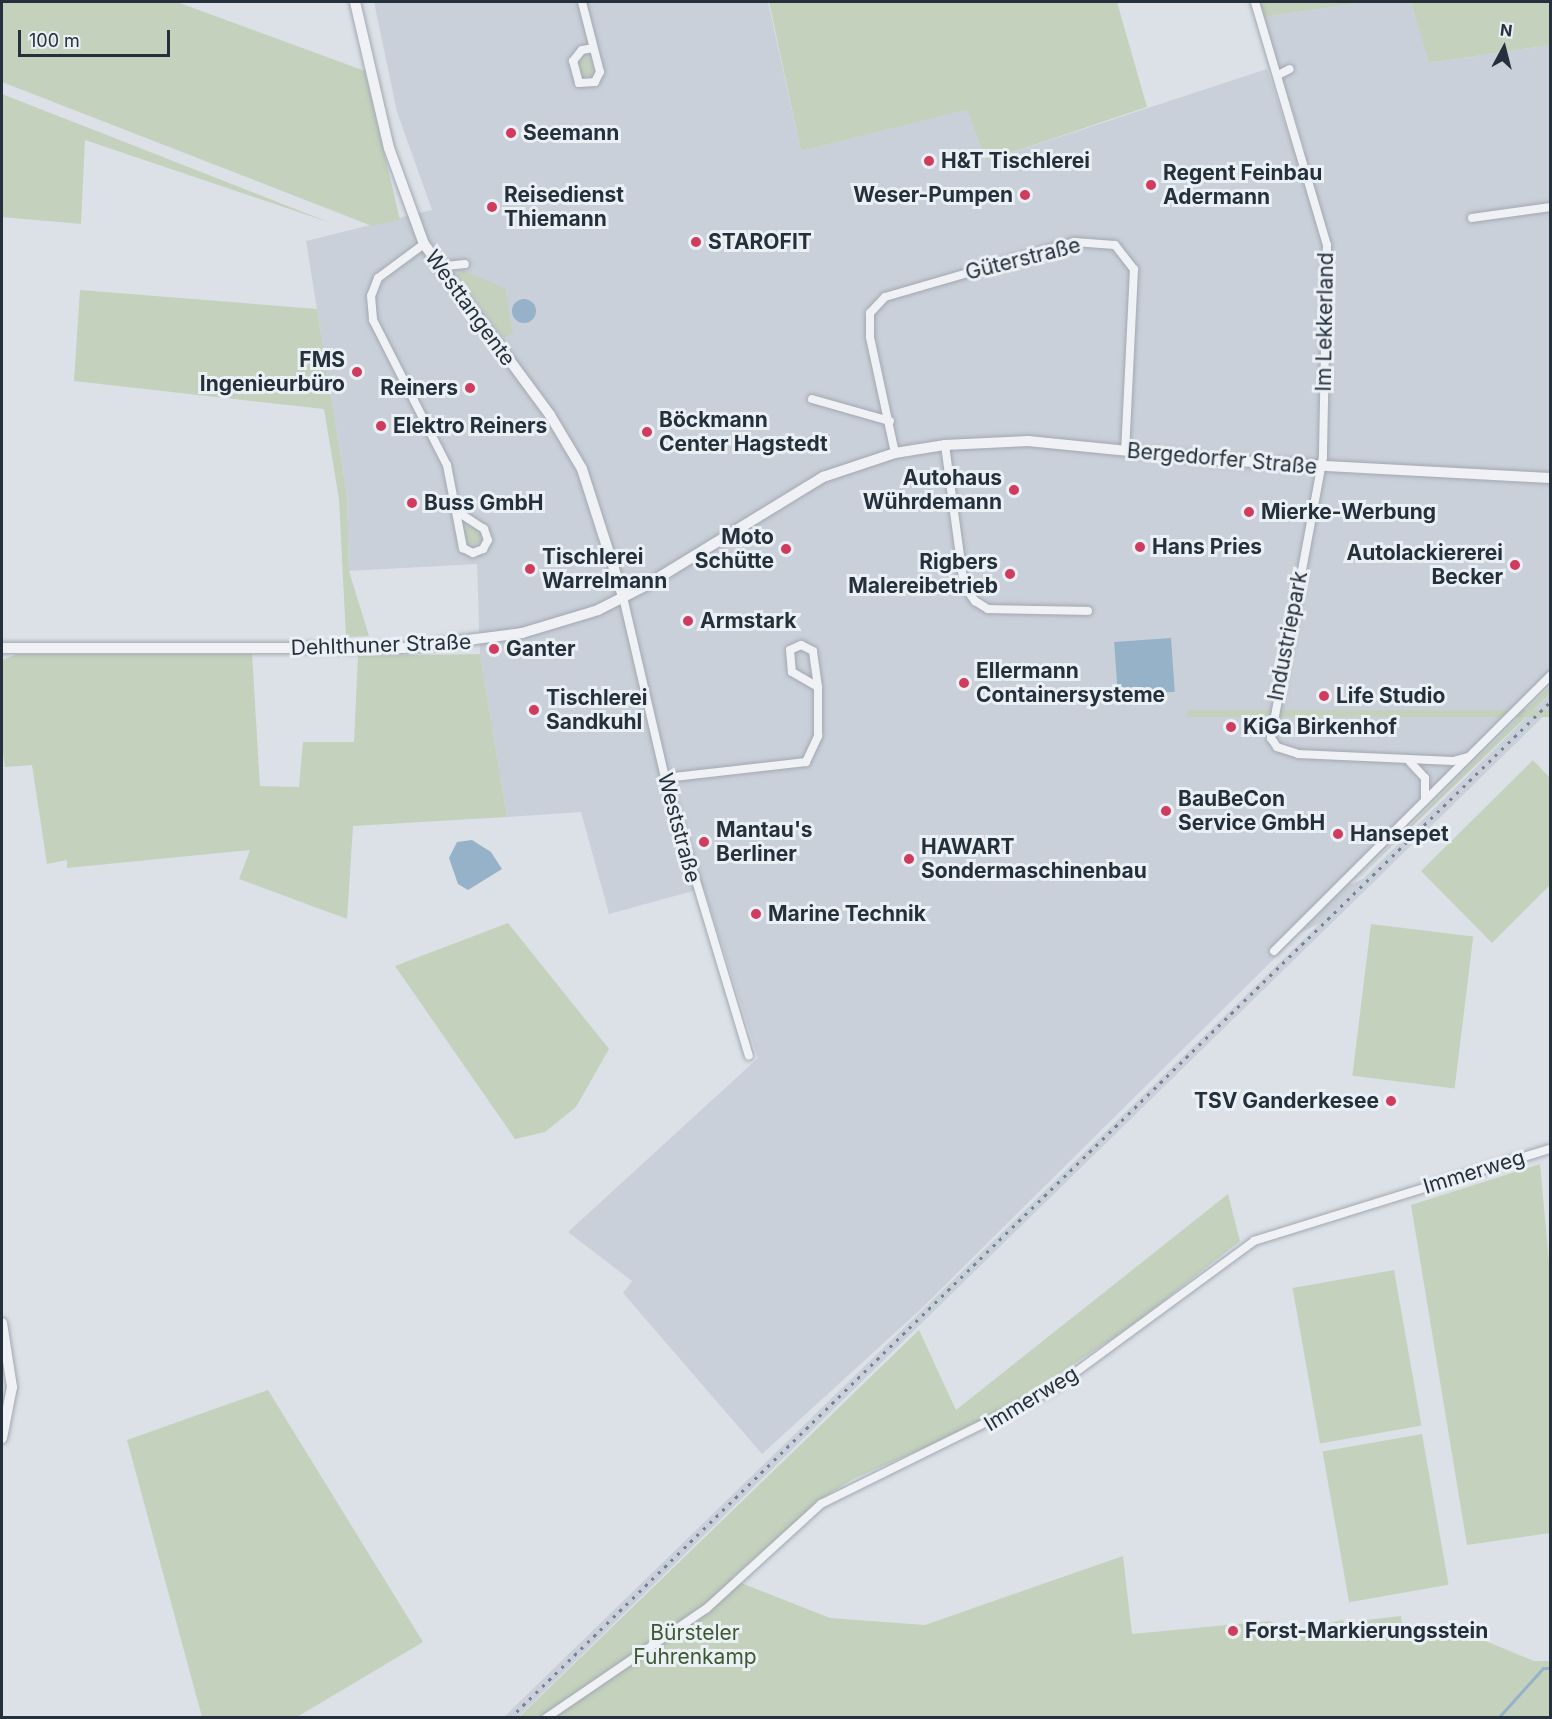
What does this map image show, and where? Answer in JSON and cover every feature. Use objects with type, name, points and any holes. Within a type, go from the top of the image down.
[{"type":"street","name":"Westtangente","points":[[355,2],[389,148],[424,244],[437,267],[550,415],[582,469],[623,597]]},
{"type":"street","points":[[582,2],[593,48]]},
{"type":"street","name":"Im Lekkerland","points":[[1255,2],[1327,245],[1321,468]]},
{"type":"street","points":[[1278,75],[1290,69]]},
{"type":"street","points":[[1472,218],[1551,207]]},
{"type":"street","name":"Güterstraße","points":[[896,453],[870,337],[870,313],[885,297],[1040,250],[1099,242],[1121,249],[1134,269],[1125,450]]},
{"type":"street","points":[[424,244],[378,278],[371,296],[373,320],[428,419],[459,513],[463,548],[473,553],[483,549],[488,540],[484,529],[459,513]]},
{"type":"street","points":[[437,267],[465,264]]},
{"type":"street","points":[[812,399],[890,421]]},
{"type":"street","name":"Bergedorfer Straße","points":[[896,453],[945,445],[1028,441],[1321,468],[1551,478]]},
{"type":"street","points":[[945,445],[964,586],[975,601],[988,609],[1088,611]]},
{"type":"street","name":"Dehlthuner Straße","points":[[2,648],[438,647],[553,626],[623,597],[778,499],[823,477],[896,453]]},
{"type":"street","name":"Industriepark","points":[[1321,468],[1271,738],[1285,752],[1403,759],[1468,757]]},
{"type":"street","name":"Weststraße","points":[[623,597],[665,778],[749,1056]]},
{"type":"street","points":[[665,778],[806,762],[818,736],[818,687],[813,651],[801,645],[790,650],[792,672],[818,687]]},
{"type":"street","points":[[1274,951],[1425,798],[1551,676]]},
{"type":"street","points":[[1403,759],[1419,766],[1425,777],[1425,798]]},
{"type":"street","name":"Immerweg","points":[[546,1718],[706,1609],[821,1504],[1050,1391],[1254,1241],[1551,1149]]},
{"type":"street","points":[[2,1323],[12,1387],[2,1437]]},
{"type":"shaded area","points":[[374,2],[768,2],[801,151],[967,110],[986,161],[1267,69],[1295,153],[1305,151],[1263,17],[1366,2],[1411,2],[1430,63],[1550,45],[1550,684],[1349,885],[1363,879],[1550,694],[1550,710],[518,1717],[504,1717],[1320,923],[1300,933],[921,1309],[762,1454],[623,1293],[632,1281],[568,1232],[758,1058],[704,888],[609,914],[581,812],[507,817],[480,654],[477,564],[349,571],[347,496],[306,241],[432,210],[397,112]]},
{"type":"green space","points":[[2,2],[177,2],[365,71],[400,220],[372,226],[2,82]]},
{"type":"green space","points":[[769,2],[1117,2],[1147,107],[986,161],[967,110],[801,151]]},
{"type":"green space","points":[[1258,2],[1366,2],[1263,17]]},
{"type":"green space","points":[[1411,2],[1550,2],[1550,45],[1429,63]]},
{"type":"green space","points":[[587,58],[593,61],[596,67],[593,73],[587,76],[581,73],[578,67],[581,61]]},
{"type":"green space","points":[[2,94],[331,223],[85,140],[81,224],[2,217]]},
{"type":"green space","points":[[462,270],[505,288],[513,334],[504,338],[457,275]]},
{"type":"green space","points":[[80,290],[317,309],[347,496],[349,571],[369,636],[346,637],[339,499],[324,409],[74,381]]},
{"type":"green space","points":[[472,526],[478,529],[481,535],[478,541],[472,544],[466,541],[463,535],[466,529]]},
{"type":"green space","points":[[17,654],[252,654],[260,786],[299,787],[303,742],[354,742],[358,656],[480,654],[507,817],[353,826],[347,919],[239,879],[250,850],[67,868],[67,860],[47,864],[32,765],[5,767],[2,746],[2,660]]},
{"type":"green space","points":[[1550,686],[1550,694],[1351,885],[1475,760]]},
{"type":"green space","points":[[1187,710],[1550,710],[1550,717],[1187,717]]},
{"type":"green space","points":[[1533,760],[1550,778],[1550,885],[1492,943],[1421,871]]},
{"type":"green space","points":[[508,923],[609,1049],[576,1107],[545,1132],[515,1139],[395,966]]},
{"type":"green space","points":[[1371,924],[1473,937],[1455,1088],[1352,1076]]},
{"type":"green space","points":[[1540,1164],[1550,1273],[1550,1533],[1467,1545],[1411,1205]]},
{"type":"green space","name":"Bürsteler Fuhrenkamp","points":[[1228,1194],[1240,1241],[1134,1324],[994,1417],[853,1479],[821,1499],[731,1579],[830,1618],[925,1625],[1123,1556],[1132,1634],[1270,1621],[1303,1637],[1315,1626],[1343,1620],[1350,1637],[1367,1634],[1367,1620],[1401,1616],[1403,1634],[1466,1633],[1534,1661],[1550,1661],[1550,1717],[518,1718],[919,1330],[956,1410]]},
{"type":"green space","points":[[1394,1270],[1421,1426],[1320,1443],[1293,1288]]},
{"type":"green space","points":[[268,1390],[423,1642],[297,1717],[202,1717],[127,1440]]},
{"type":"green space","points":[[1422,1434],[1449,1585],[1349,1602],[1323,1452]]},
{"type":"water","points":[[524,299],[533,302],[536,311],[533,320],[524,323],[515,320],[512,311],[515,302]]},
{"type":"water","points":[[1171,638],[1175,692],[1118,696],[1114,642]]},
{"type":"water","points":[[472,840],[491,852],[502,869],[468,890],[458,884],[449,858],[457,842]]},
{"type":"waterway","points":[[1498,1718],[1543,1668],[1550,1668]]},
{"type":"railway","points":[[510,1718],[1550,702]]},
{"type":"place","name":"Seemann","points":[[511,133]]},
{"type":"place","name":"H&T Tischlerei","points":[[929,161]]},
{"type":"place","name":"Regent Feinbau Adermann","points":[[1151,185]]},
{"type":"place","name":"Weser-Pumpen","points":[[1025,195]]},
{"type":"place","name":"Reisedienst Thiemann","points":[[492,207]]},
{"type":"place","name":"STAROFIT","points":[[696,242]]},
{"type":"place","name":"FMS Ingenieurbüro","points":[[357,372]]},
{"type":"place","name":"Reiners","points":[[470,388]]},
{"type":"place","name":"Elektro Reiners","points":[[381,426]]},
{"type":"place","name":"Böckmann Center Hagstedt","points":[[647,432]]},
{"type":"place","name":"Autohaus Wührdemann","points":[[1014,490]]},
{"type":"place","name":"Buss GmbH","points":[[412,503]]},
{"type":"place","name":"Mierke-Werbung","points":[[1249,512]]},
{"type":"place","name":"Hans Pries","points":[[1140,547]]},
{"type":"place","name":"Moto Schütte","points":[[786,549]]},
{"type":"place","name":"Autolackiererei Becker","points":[[1515,565]]},
{"type":"place","name":"Tischlerei Warrelmann","points":[[530,569]]},
{"type":"place","name":"Rigbers Malereibetrieb","points":[[1010,574]]},
{"type":"place","name":"Armstark","points":[[688,621]]},
{"type":"place","name":"Ganter","points":[[494,649]]},
{"type":"place","name":"Ellermann Containersysteme","points":[[964,683]]},
{"type":"place","name":"Life Studio","points":[[1324,696]]},
{"type":"place","name":"Tischlerei Sandkuhl","points":[[534,710]]},
{"type":"place","name":"KiGa Birkenhof","points":[[1231,727]]},
{"type":"place","name":"BauBeCon Service GmbH","points":[[1166,811]]},
{"type":"place","name":"Hansepet","points":[[1338,834]]},
{"type":"place","name":"Mantau's Berliner","points":[[704,842]]},
{"type":"place","name":"HAWART Sondermaschinenbau","points":[[909,859]]},
{"type":"place","name":"Marine Technik","points":[[756,914]]},
{"type":"place","name":"TSV Ganderkesee","points":[[1391,1101]]},
{"type":"place","name":"Forst-Markierungsstein","points":[[1233,1631]]}]
